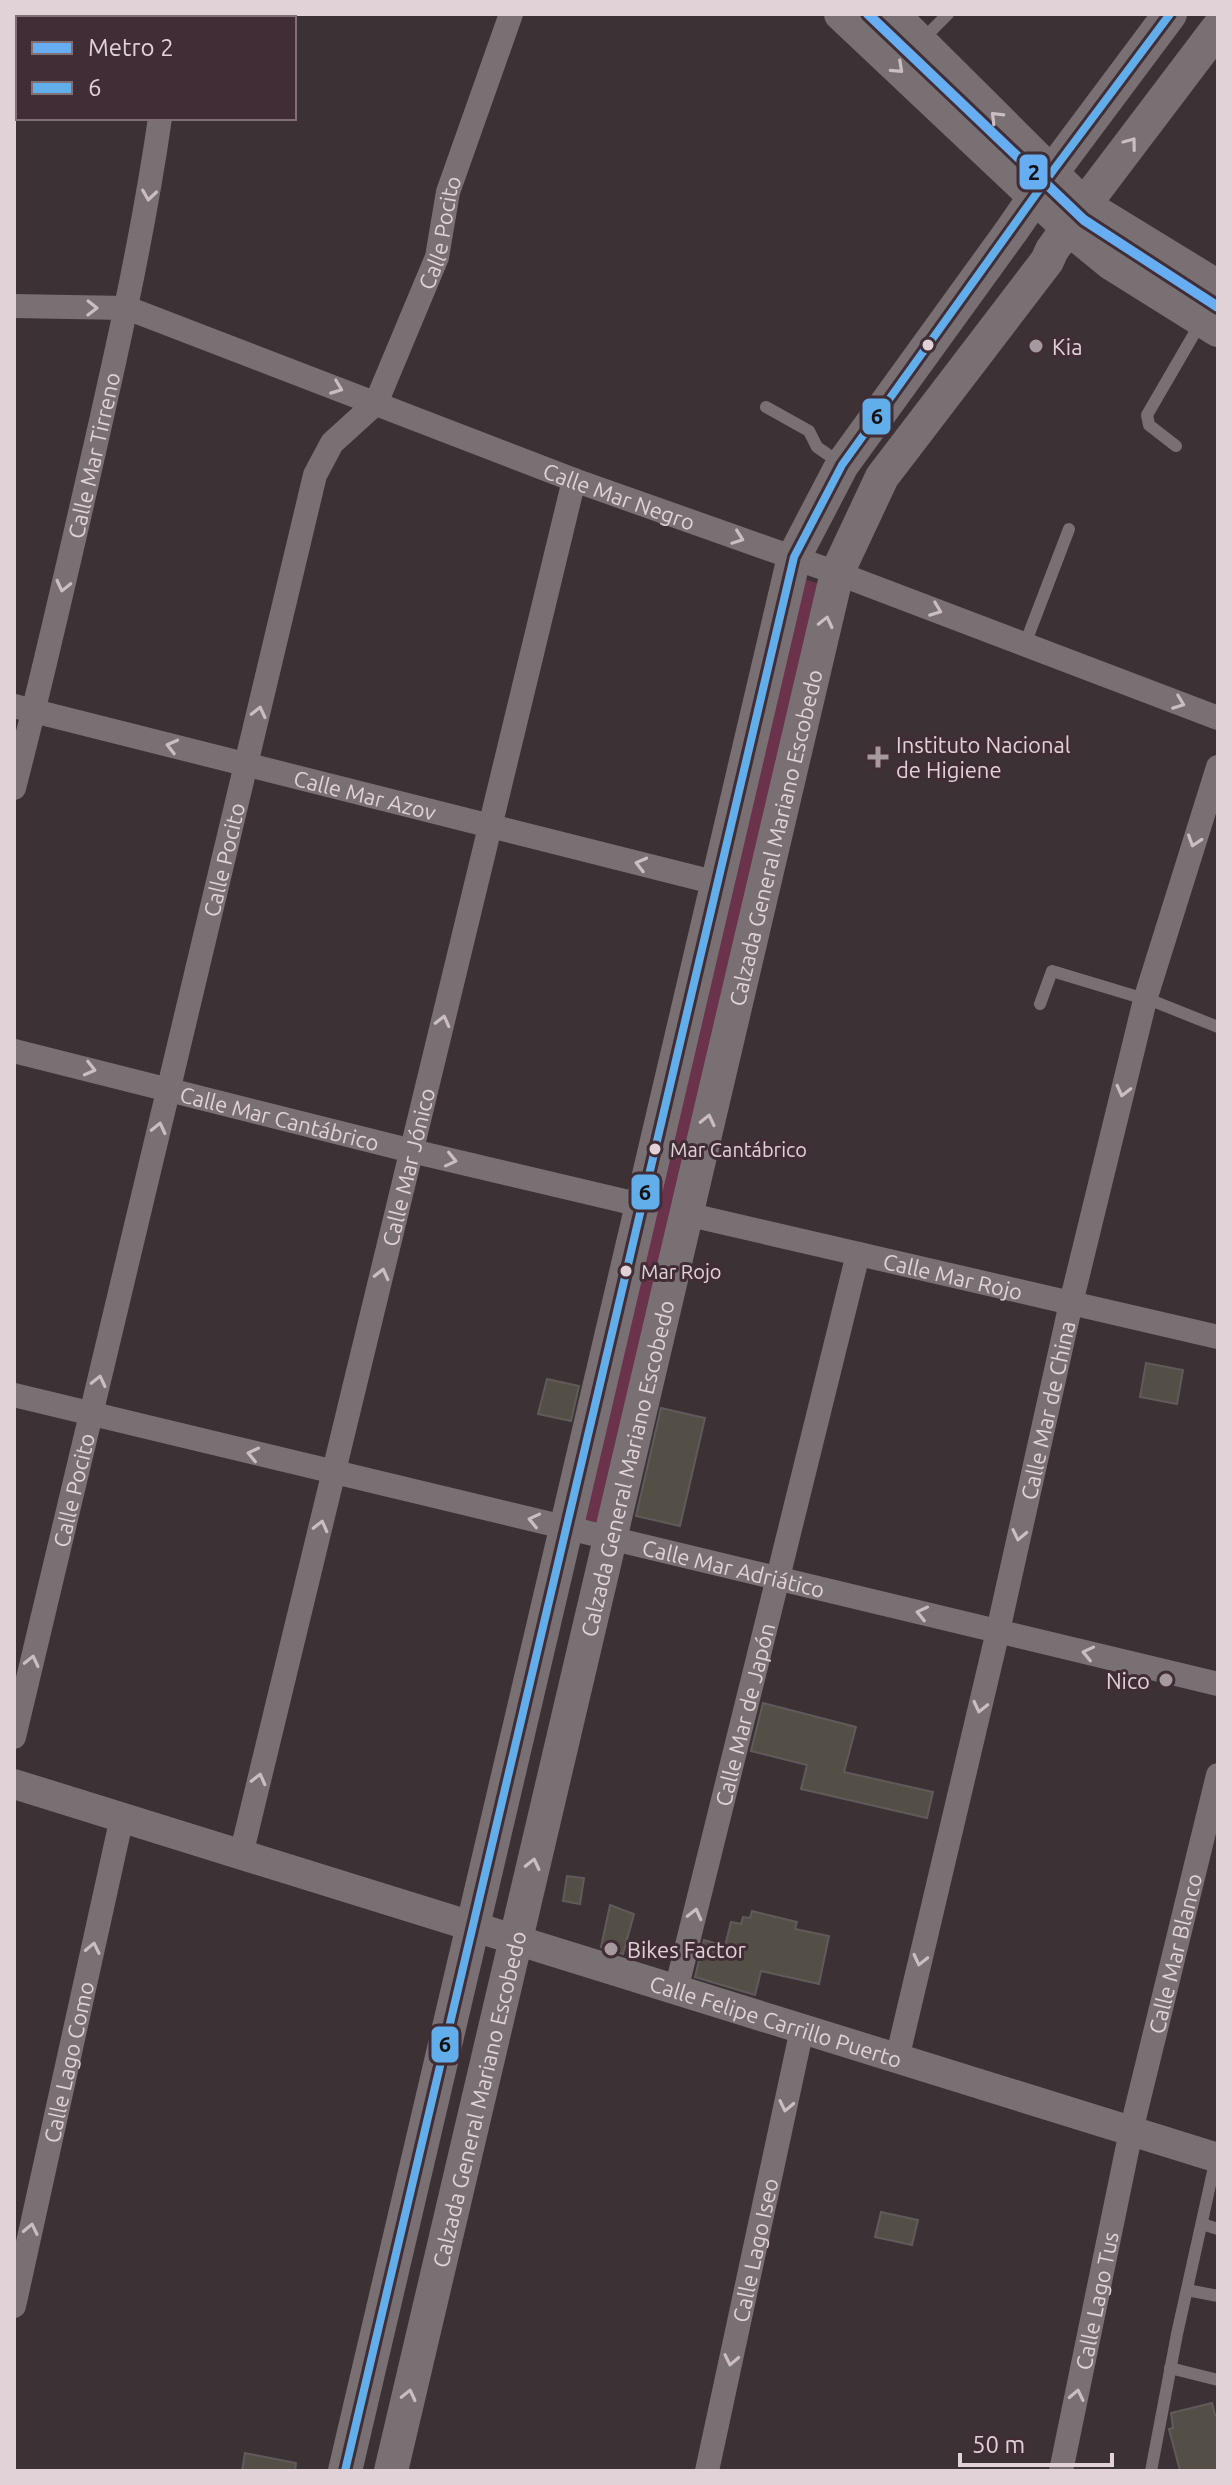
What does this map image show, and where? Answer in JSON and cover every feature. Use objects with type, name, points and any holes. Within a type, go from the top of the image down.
[{"type":"main road","points":[[841,14],[1043,184],[1076,216],[1111,263],[1210,325]]},
{"type":"main road","points":[[892,14],[1043,184]]},
{"type":"main road","name":"Calzada General Mariano Escobedo","points":[[345,2471],[794,557],[842,465],[1043,184],[1170,14]]},
{"type":"main road","name":"Calzada General Mariano Escobedo","points":[[391,2471],[837,573],[882,477],[1047,261],[1076,216],[1218,28]]},
{"type":"main road","points":[[1076,216],[1217,283]]},
{"type":"street","name":"Calle Pocito","points":[[14,1737],[315,475],[332,443],[376,403],[437,257],[448,192],[511,14]]},
{"type":"street","name":"Calle Mar Tirreno","points":[[14,788],[24,709],[127,308],[147,208],[160,120]]},
{"type":"street","name":"Calle Mar Negro","points":[[14,306],[127,308],[574,480],[794,557],[1218,718]]},
{"type":"street","name":"Calle Mar Jónico","points":[[241,1855],[574,480]]},
{"type":"street","name":"Calle Mar Azov","points":[[24,709],[717,883]]},
{"type":"street","name":"Calle Mar de China","points":[[897,2059],[998,1631],[1071,1303],[1145,1000],[1218,767]]},
{"type":"street","name":"Calle Mar Cantábrico","points":[[14,1051],[641,1205]]},
{"type":"street","name":"Calle Mar Rojo","points":[[686,1214],[1218,1337]]},
{"type":"street","name":"Calle Mar de Japón","points":[[676,1990],[858,1254]]},
{"type":"street","name":"Calle Mar Adriático","points":[[14,1395],[1218,1684]]},
{"type":"street","name":"Calle Mar Blanco","points":[[1131,2131],[1218,1775]]},
{"type":"street","name":"Calle Felipe Carrillo Puerto","points":[[14,1784],[1217,2158]]},
{"type":"street","name":"Calle Lago Como","points":[[14,2306],[122,1817]]},
{"type":"street","name":"Calle Lago Iseo","points":[[707,2471],[802,2029]]},
{"type":"street","name":"Calle Lago Tus","points":[[1061,2471],[1131,2131]]},
{"type":"lane","points":[[920,42],[948,14]]},
{"type":"lane","points":[[1176,446],[1149,425],[1147,415],[1210,325]]},
{"type":"lane","points":[[766,407],[809,431],[817,447],[842,465]]},
{"type":"lane","points":[[1025,644],[1069,529]]},
{"type":"lane","points":[[1040,1004],[1052,971],[1172,1008],[1218,1027]]},
{"type":"lane","points":[[1151,2471],[1170,2368],[1217,2158]]},
{"type":"lane","points":[[1202,2224],[1218,2229]]},
{"type":"lane","points":[[1187,2290],[1218,2296]]},
{"type":"lane","points":[[1170,2368],[1218,2380]]},
{"type":"shaded area","points":[[796,576],[822,585],[604,1527],[574,1521]]},
{"type":"building","points":[[1146,1363],[1183,1370],[1177,1404],[1140,1397]]},
{"type":"building","points":[[547,1379],[579,1386],[571,1421],[538,1414]]},
{"type":"building","points":[[661,1408],[705,1418],[680,1526],[636,1516]]},
{"type":"building","points":[[763,1703],[856,1727],[844,1772],[933,1792],[927,1818],[801,1789],[807,1765],[751,1751]]},
{"type":"building","points":[[567,1876],[584,1878],[580,1904],[563,1901]]},
{"type":"building","points":[[610,1905],[634,1914],[623,1954],[601,1947]]},
{"type":"building","points":[[752,1911],[797,1922],[795,1929],[829,1936],[819,1984],[761,1971],[755,1995],[695,1977],[704,1940],[725,1946],[731,1922],[741,1924],[743,1917],[750,1918]]},
{"type":"building","points":[[881,2212],[918,2220],[912,2245],[875,2237]]},
{"type":"building","points":[[1212,2403],[1215,2415],[1218,2414],[1218,2471],[1180,2471],[1169,2429],[1173,2428],[1171,2413]]},
{"type":"building","points":[[245,2453],[296,2463],[295,2471],[242,2471]]},
{"type":"metro line","name":"2","points":[[868,14],[1084,220],[1218,307]]},
{"type":"transit line","name":"6","points":[[345,2471],[794,557],[842,465],[1052,172],[1170,14]]},
{"type":"place","name":"Kia","points":[[1036,346]]},
{"type":"place","name":"Instituto Nacional de Higiene","points":[[878,757]]},
{"type":"place","name":"Mar Cantábrico","points":[[655,1149]]},
{"type":"place","name":"Mar Rojo","points":[[626,1271]]},
{"type":"place","name":"Nico","points":[[1166,1680]]},
{"type":"place","name":"Bikes Factor","points":[[611,1949]]}]
